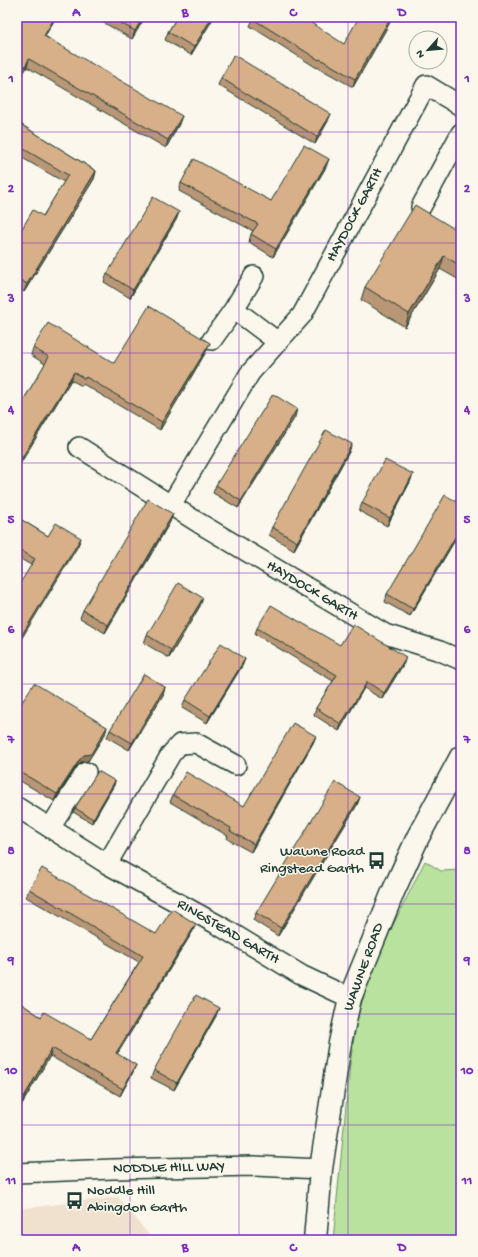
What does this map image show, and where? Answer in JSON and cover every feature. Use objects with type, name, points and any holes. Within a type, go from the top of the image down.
[{"type":"street","name":"HAYDOCK GARTH","points":[[171,505],[250,374],[302,315],[426,85],[461,106]]},
{"type":"street","points":[[421,207],[461,133]]},
{"type":"street","points":[[212,340],[234,309],[254,276]]},
{"type":"street","points":[[234,309],[278,342]]},
{"type":"street","name":"HAYDOCK GARTH","points":[[79,447],[238,547],[385,634],[440,651],[461,660]]},
{"type":"street","points":[[107,864],[171,754],[180,744],[196,743],[236,765]]},
{"type":"street","points":[[50,828],[86,772]]},
{"type":"street","name":"WAWNE ROAD","points":[[315,1240],[321,1170],[340,1043],[350,998],[393,892],[418,836],[452,774]]},
{"type":"street","name":"RINGSTEAD GARTH","points":[[17,807],[107,864],[226,929],[301,975],[350,998]]},
{"type":"street","name":"NODDLE HILL WAY","points":[[17,1173],[254,1166],[321,1170]]},
{"type":"shaded area","points":[[118,1197],[153,1240],[17,1240],[17,1209]]},
{"type":"green space","points":[[425,861],[441,871],[461,870],[461,1240],[333,1240],[350,1064],[357,1018],[375,961]]},
{"type":"building","points":[[20,17],[55,17],[44,36],[182,116],[168,140],[29,59],[20,76],[17,74],[17,23]]},
{"type":"building","points":[[110,17],[143,17],[135,31]]},
{"type":"building","points":[[177,17],[212,17],[194,47],[168,32]]},
{"type":"building","points":[[254,17],[302,17],[344,44],[359,17],[391,17],[355,79],[320,59],[319,60],[253,19]]},
{"type":"building","points":[[234,55],[331,114],[317,137],[221,78]]},
{"type":"building","points":[[17,122],[96,171],[27,284],[17,278],[17,237],[33,210],[43,216],[68,175],[17,145]]},
{"type":"building","points":[[304,145],[329,159],[276,249],[251,234],[258,224],[181,183],[194,159],[271,201]]},
{"type":"building","points":[[153,197],[179,212],[133,290],[107,274]]},
{"type":"building","points":[[415,205],[453,228],[461,214],[461,266],[444,256],[409,314],[365,287]]},
{"type":"building","points":[[149,306],[210,343],[162,422],[86,377],[85,379],[74,372],[17,466],[17,411],[49,357],[33,348],[48,323],[114,363]]},
{"type":"building","points":[[273,394],[297,409],[241,501],[216,485]]},
{"type":"building","points":[[326,430],[352,444],[297,542],[272,527]]},
{"type":"building","points":[[385,460],[413,474],[390,518],[362,503]]},
{"type":"building","points":[[445,495],[461,504],[461,527],[413,609],[387,594]]},
{"type":"building","points":[[148,499],[173,514],[108,625],[83,610]]},
{"type":"building","points":[[17,517],[48,536],[56,523],[81,538],[17,643],[17,588],[35,559],[17,548]]},
{"type":"building","points":[[178,583],[203,598],[171,650],[147,635]]},
{"type":"building","points":[[271,605],[340,645],[353,624],[406,657],[384,693],[367,682],[341,724],[316,708],[337,675],[257,628]]},
{"type":"building","points":[[221,643],[245,659],[210,716],[185,700]]},
{"type":"building","points":[[144,674],[165,687],[132,743],[110,730]]},
{"type":"building","points":[[34,683],[107,727],[91,754],[84,755],[80,759],[57,794],[17,770],[17,710]]},
{"type":"building","points":[[293,723],[316,736],[254,844],[230,831],[231,828],[173,795],[186,772],[244,806]]},
{"type":"building","points":[[98,771],[115,781],[93,819],[75,808]]},
{"type":"building","points":[[335,782],[360,797],[281,928],[256,913]]},
{"type":"building","points":[[42,868],[156,934],[172,909],[196,924],[116,1053],[136,1065],[123,1089],[52,1048],[24,1097],[17,1093],[17,1059],[19,1055],[17,1054],[17,1001],[41,1017],[44,1012],[91,1039],[143,956],[29,889]]},
{"type":"building","points":[[196,995],[219,1008],[177,1083],[154,1070]]},
{"type":"place","name":"Wawne Road Ringstead Garth","points":[[377,861]]},
{"type":"place","name":"Noddle Hill Abingdon Garth","points":[[74,1200]]}]
